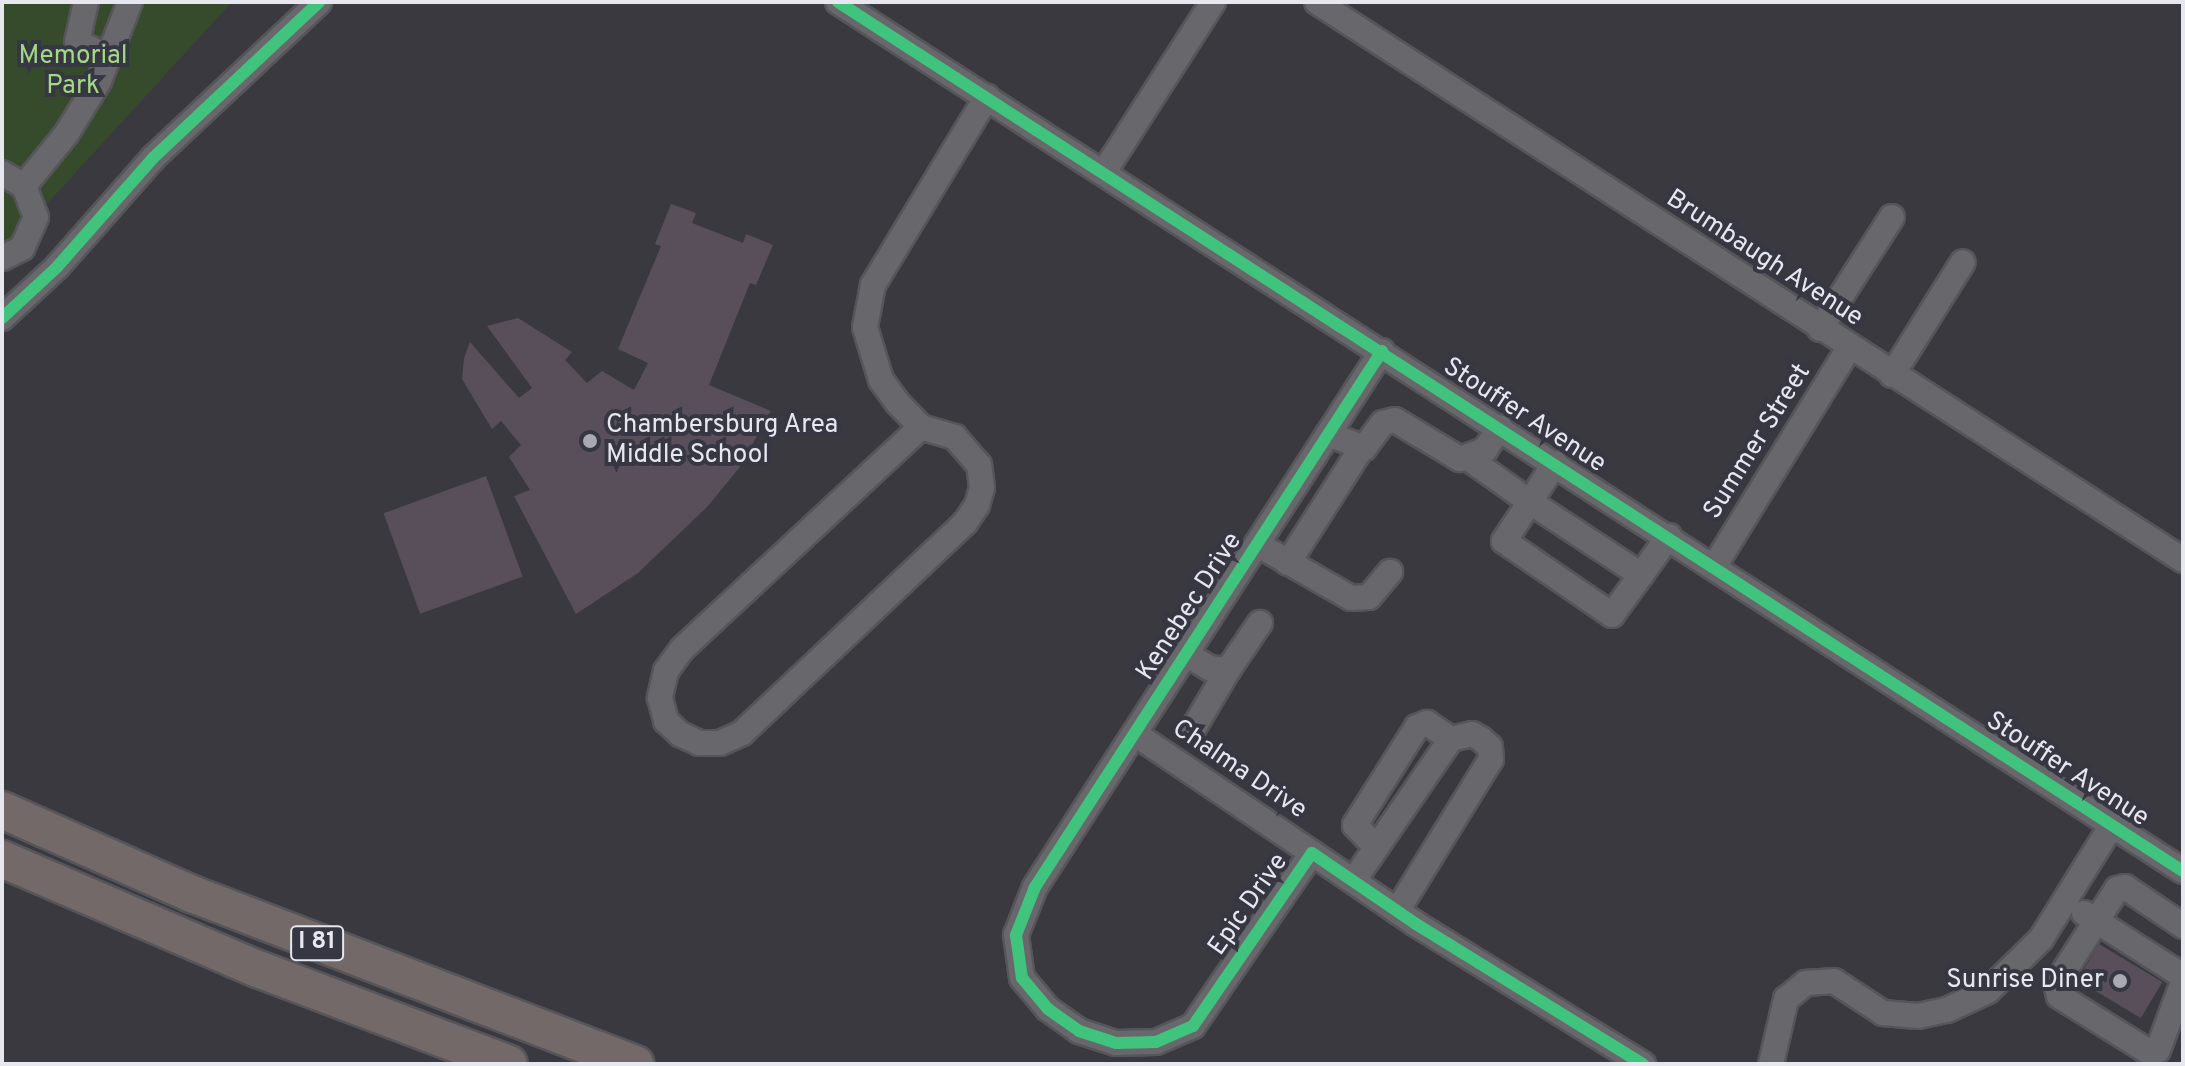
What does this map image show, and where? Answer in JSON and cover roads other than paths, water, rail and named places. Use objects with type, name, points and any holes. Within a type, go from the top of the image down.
[{"type":"highway","name":"I 81","points":[[2,810],[192,894],[636,1064]]},
{"type":"highway","name":"I 81","points":[[2,859],[258,969],[509,1064]]},
{"type":"street","points":[[86,2],[77,42],[108,57]]},
{"type":"street","points":[[24,186],[67,133],[108,57],[130,2]]},
{"type":"street","points":[[2,318],[67,255],[153,158],[319,2]]},
{"type":"street","name":"Stouffer Avenue","points":[[838,2],[1715,565],[2183,871]]},
{"type":"street","points":[[1104,172],[1213,2]]},
{"type":"street","name":"Brumbaugh Avenue","points":[[1317,2],[1849,348],[2183,560]]},
{"type":"street","points":[[921,427],[682,649],[666,671],[660,698],[666,721],[680,734],[699,743],[720,743],[742,733],[965,523],[982,488],[979,465],[955,437],[921,427],[881,380],[865,327],[866,305],[873,285],[987,97]]},
{"type":"street","points":[[2,173],[24,186],[33,200],[32,234],[4,257],[40,283]]},
{"type":"street","points":[[1820,329],[1892,217]]},
{"type":"street","points":[[32,234],[67,255]]},
{"type":"street","points":[[1892,375],[1963,262]]},
{"type":"street","name":"Summer Street","points":[[1715,565],[1849,348]]},
{"type":"street","name":"Kenebec Drive","points":[[1035,887],[1382,351]]},
{"type":"street","points":[[1288,563],[1361,449],[1383,423],[1395,420],[1452,455],[1468,458],[1641,575]]},
{"type":"street","points":[[1468,458],[1485,450],[1500,427]]},
{"type":"street","points":[[1328,434],[1361,449]]},
{"type":"street","points":[[1555,463],[1504,541],[1612,615],[1669,536]]},
{"type":"street","points":[[1257,544],[1351,598],[1369,597],[1390,572]]},
{"type":"street","points":[[1193,729],[1260,623]]},
{"type":"street","points":[[1186,654],[1209,668],[1228,670]]},
{"type":"street","points":[[1375,846],[1355,825],[1417,727],[1427,723],[1451,739]]},
{"type":"street","name":"Chalma Drive","points":[[1135,734],[1312,853]]},
{"type":"street","points":[[1354,880],[1451,739],[1472,734],[1490,747],[1491,759],[1397,911]]},
{"type":"street","points":[[1771,1064],[1786,999],[1806,983],[1834,981],[1883,1013],[1918,1016],[1947,1010],[1988,991],[2041,939],[2112,825]]},
{"type":"street","name":"Epic Drive","points":[[1035,887],[1016,935],[1022,978],[1048,1009],[1079,1031],[1116,1043],[1156,1042],[1193,1026],[1312,853],[1397,911],[1643,1064]]},
{"type":"street","points":[[2056,984],[2117,889],[2125,887],[2183,926]]},
{"type":"street","points":[[2021,960],[2056,984],[2059,996],[2149,1052],[2158,1050],[2183,979],[2065,901]]},
{"type":"place","name":"Chambersburg Area Middle School","points":[[590,441]]},
{"type":"place","name":"Sunrise Diner","points":[[2120,981]]},
{"type":"park label","name":"Memorial Park","points":[[73,72]]}]
